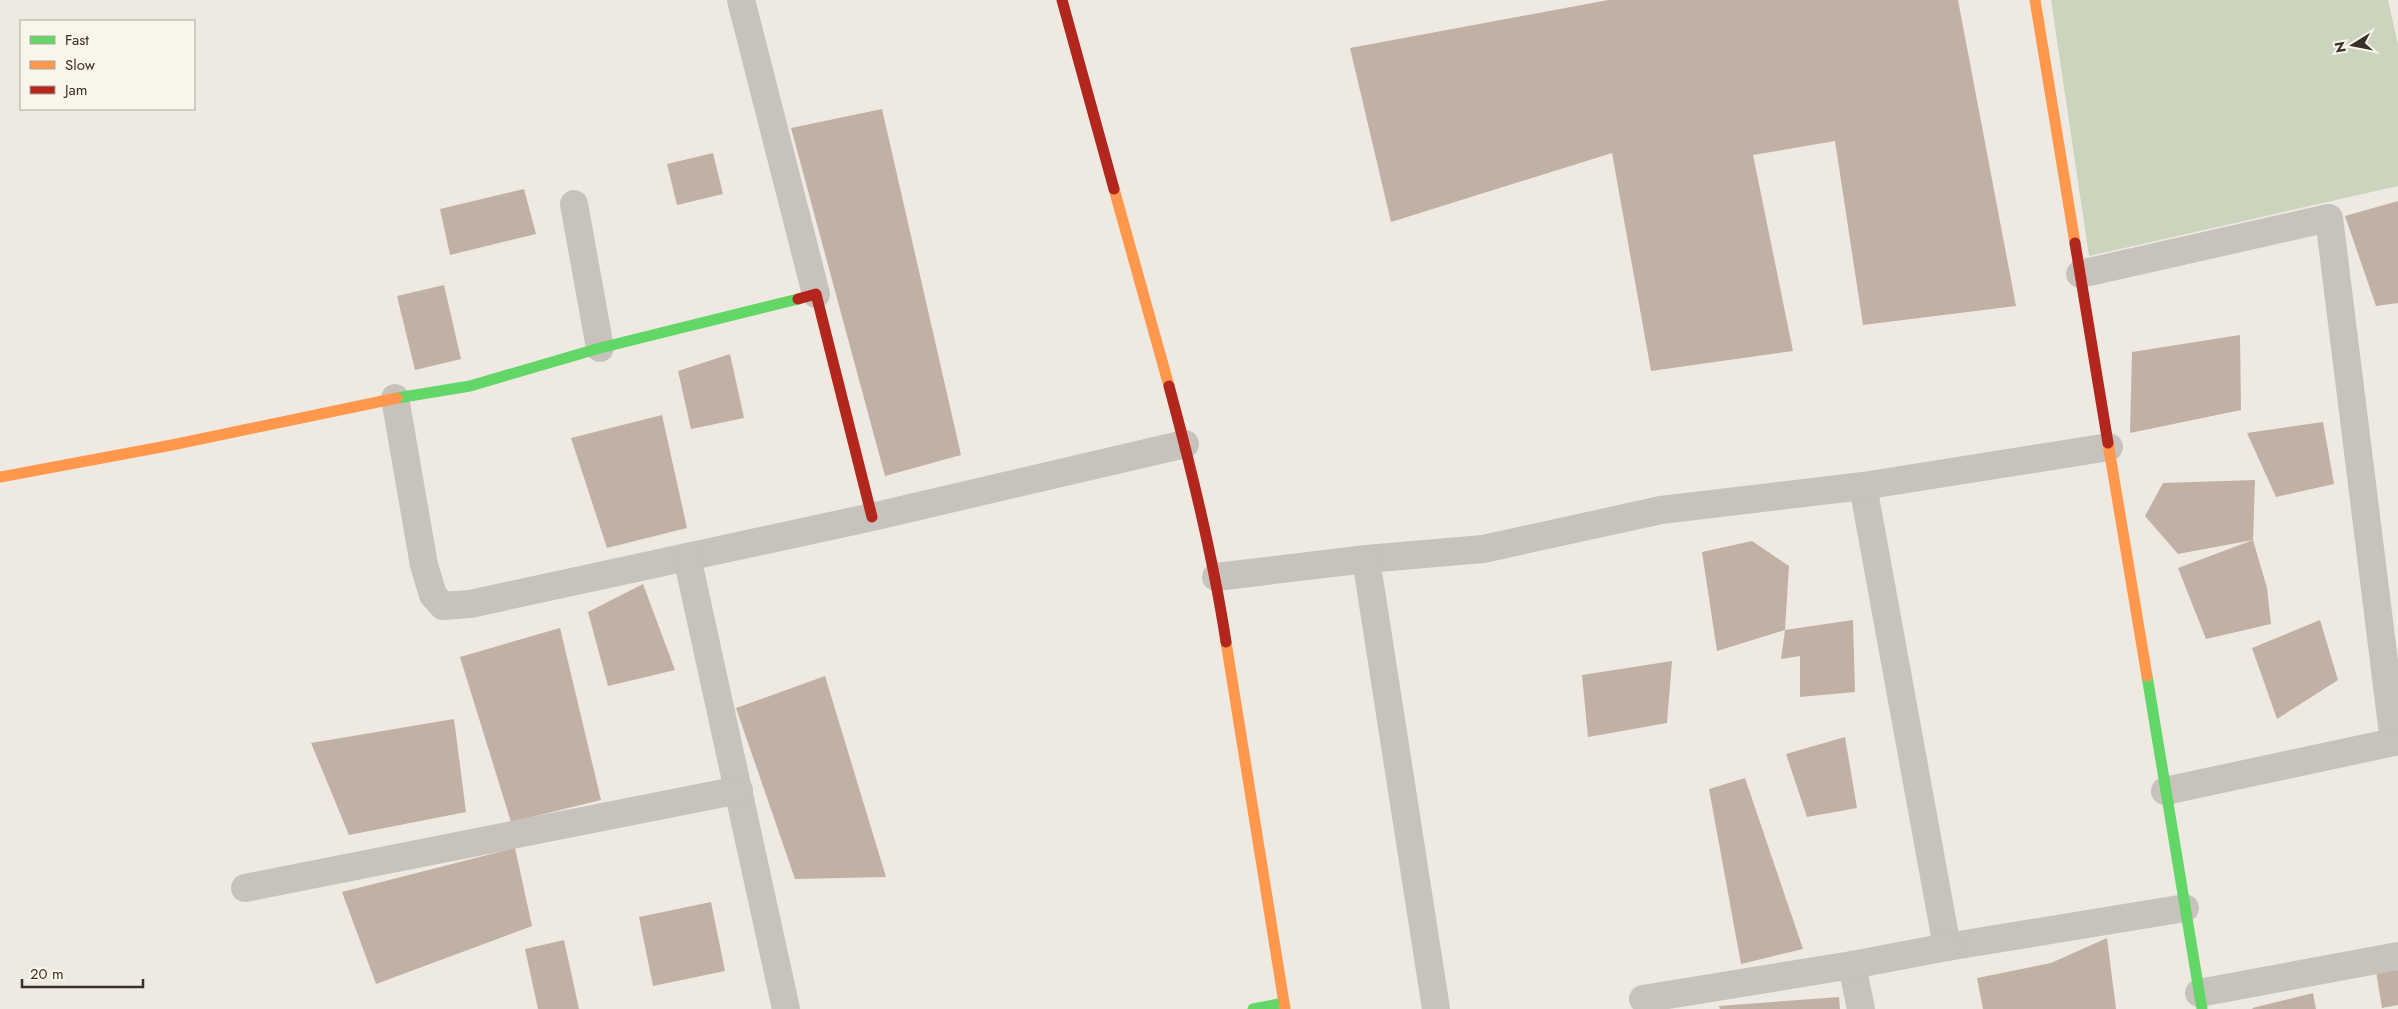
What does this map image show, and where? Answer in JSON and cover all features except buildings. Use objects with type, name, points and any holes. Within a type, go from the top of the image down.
[{"type":"street","points":[[741,0],[872,517]]},
{"type":"street","points":[[1062,0],[1185,444],[1216,577],[1284,1006],[1253,1009]]},
{"type":"street","points":[[2035,0],[2200,1001],[2398,956]]},
{"type":"street","points":[[574,204],[600,348]]},
{"type":"street","points":[[2080,274],[2330,218],[2396,742],[2165,791]]},
{"type":"street","points":[[0,478],[395,398],[470,386],[600,348],[816,294]]},
{"type":"street","points":[[395,398],[424,565],[433,595],[443,606],[470,604],[872,517],[1185,444]]},
{"type":"street","points":[[1216,577],[1366,558],[1483,549],[1661,510],[1863,486],[2109,446]]},
{"type":"street","points":[[1863,486],[1947,947]]},
{"type":"street","points":[[687,557],[786,1009]]},
{"type":"street","points":[[1366,558],[1436,1009]]},
{"type":"street","points":[[245,888],[739,790]]},
{"type":"street","points":[[1643,999],[2185,908]]},
{"type":"street","points":[[1852,965],[1861,1009]]},
{"type":"green space","points":[[2051,0],[2388,0],[2398,45],[2398,186],[2089,256]]},
{"type":"traffic: fast","points":[[397,398],[470,386],[600,348],[798,299]]},
{"type":"traffic: fast","points":[[2147,676],[2202,1009]]},
{"type":"traffic: fast","points":[[1253,1009],[1284,1003]]},
{"type":"traffic: slow","points":[[2035,0],[2075,243]]},
{"type":"traffic: slow","points":[[1114,189],[1169,386]]},
{"type":"traffic: slow","points":[[0,477],[172,445],[397,398]]},
{"type":"traffic: slow","points":[[2108,443],[2147,676]]},
{"type":"traffic: slow","points":[[1226,642],[1285,1009]]},
{"type":"traffic: jam","points":[[1062,0],[1114,189]]},
{"type":"traffic: jam","points":[[2075,243],[2108,443]]},
{"type":"traffic: jam","points":[[798,299],[816,294],[872,517]]},
{"type":"traffic: jam","points":[[1169,386],[1201,514],[1226,642]]}]
